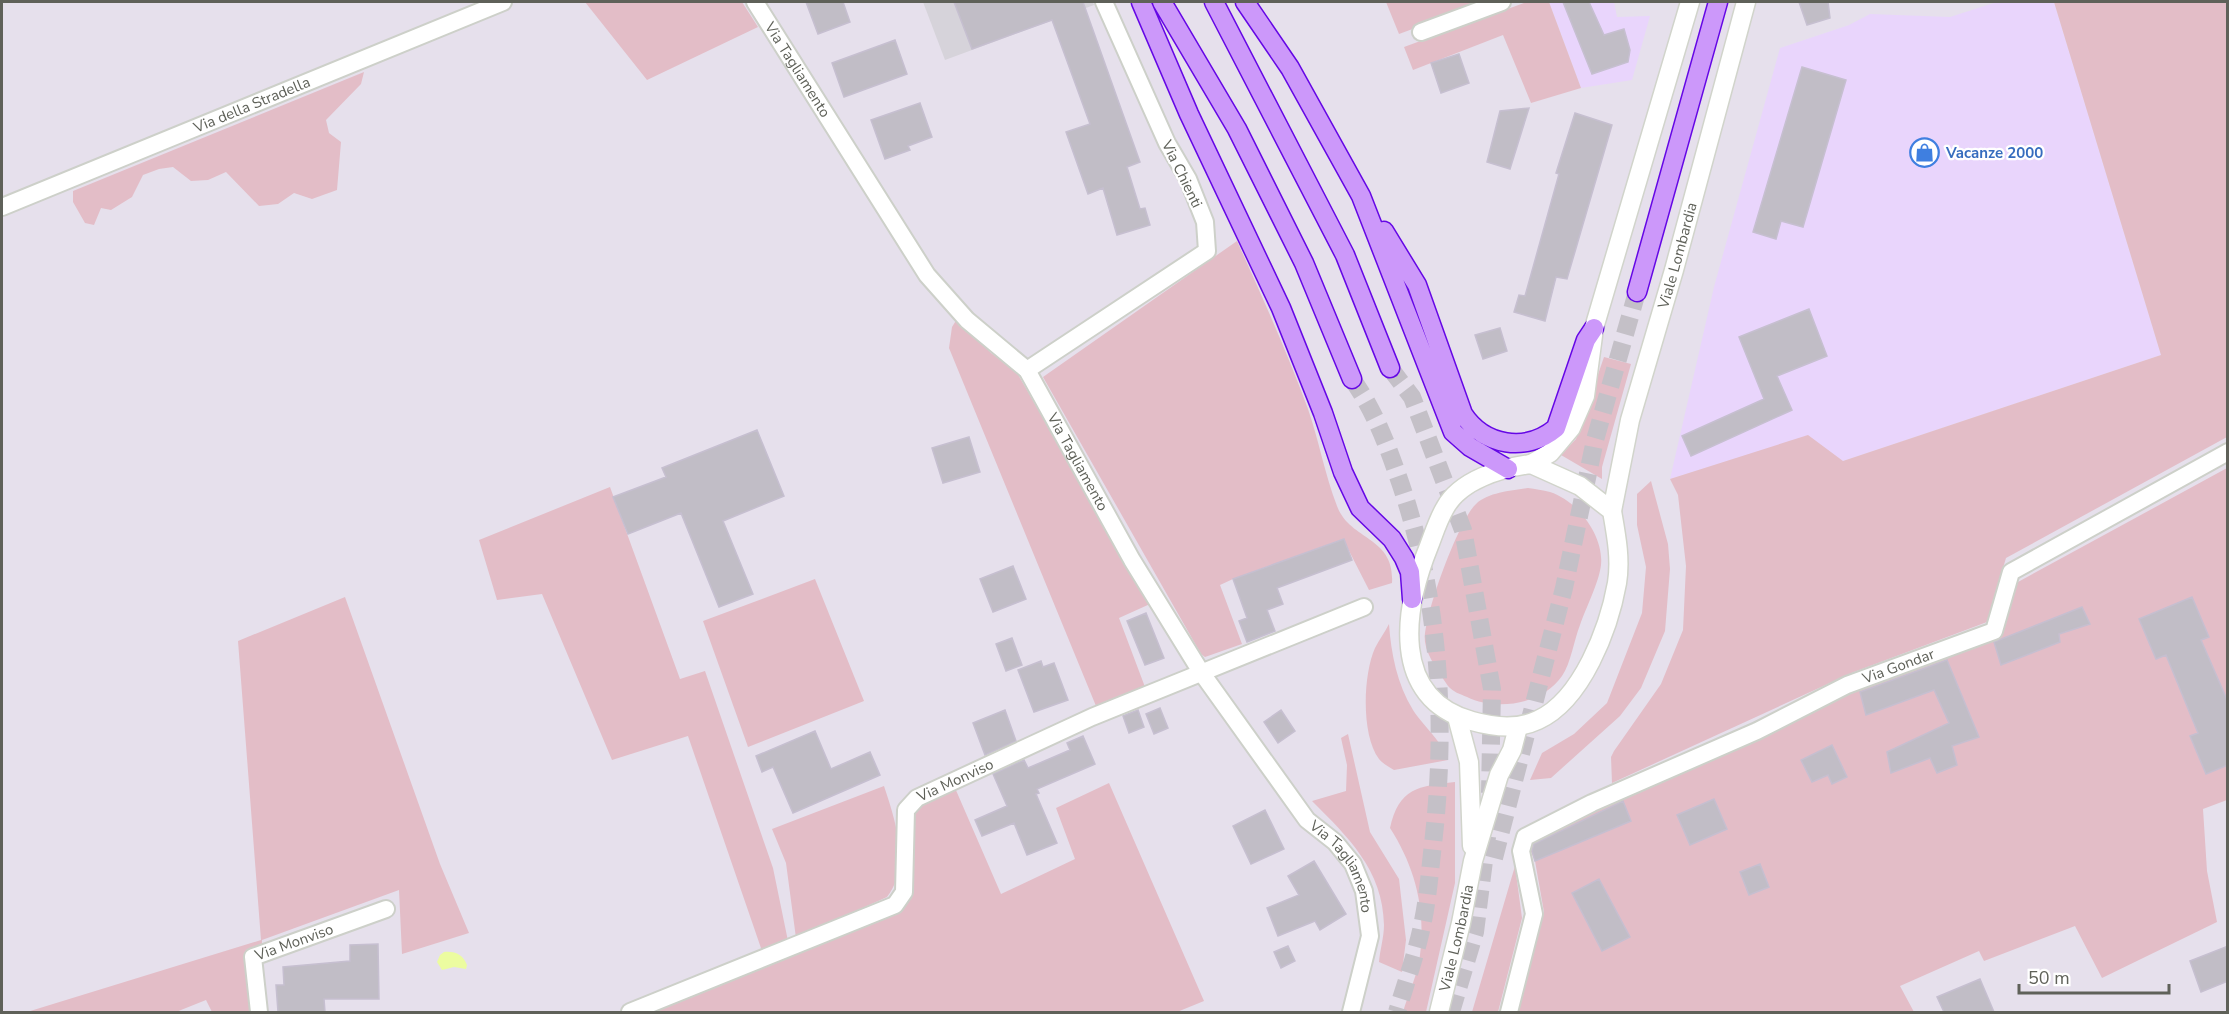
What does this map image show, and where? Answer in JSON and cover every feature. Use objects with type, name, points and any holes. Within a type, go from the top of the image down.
[{"type":"highway","points":[[1141,2],[1189,114],[1281,308],[1323,413],[1343,472],[1360,508],[1392,539],[1404,558],[1410,572],[1412,599]]},
{"type":"highway","points":[[1162,2],[1237,129],[1304,263],[1352,379]]},
{"type":"highway","points":[[1214,2],[1345,255],[1390,368]]},
{"type":"highway","points":[[1245,2],[1290,68],[1361,196],[1417,285],[1463,414],[1472,428],[1486,438],[1502,442],[1532,442],[1544,438],[1556,428],[1586,340],[1594,328]]},
{"type":"highway","points":[[1637,292],[1718,2]]},
{"type":"highway","points":[[1361,196],[1453,432],[1470,447],[1508,469]]},
{"type":"main road","points":[[1531,464],[1580,486],[1612,511],[1618,548],[1617,582],[1590,664],[1558,707],[1539,720],[1518,727],[1487,725],[1457,717],[1432,701],[1414,670],[1408,626],[1412,599],[1427,550],[1445,506],[1461,489],[1480,478],[1531,464],[1550,453],[1571,428],[1585,396],[1594,328],[1690,2]]},
{"type":"main road","name":"Viale Lombardia","points":[[1612,511],[1630,420],[1674,270],[1746,2]]},
{"type":"main road","name":"Viale Lombardia","points":[[1457,717],[1469,762],[1473,861]]},
{"type":"main road","name":"Viale Lombardia","points":[[1438,1012],[1461,923],[1473,861],[1499,775],[1512,750],[1518,727]]},
{"type":"street","name":"Via della Stradella","points":[[2,207],[503,2]]},
{"type":"street","name":"Via Tagliamento","points":[[755,2],[927,275],[967,320],[1027,370],[1132,560],[1201,672],[1307,820],[1335,842],[1353,864],[1364,891],[1370,936],[1351,1012]]},
{"type":"street","name":"Via Chienti","points":[[1027,370],[1207,251],[1205,222],[1188,179],[1167,143],[1104,2]]},
{"type":"street","points":[[1421,33],[1502,2]]},
{"type":"street","name":"Via Gondar","points":[[1509,1012],[1534,914],[1521,852],[1525,837],[1630,787],[1757,731],[1847,685],[1994,630],[2011,572],[2228,452]]},
{"type":"street","name":"Via Monviso","points":[[630,1012],[895,905],[904,892],[906,810],[917,798],[1092,717],[1364,607]]},
{"type":"street","name":"Via Monviso","points":[[260,1012],[253,957],[386,909]]},
{"type":"shaded area","points":[[585,2],[742,2],[758,27],[647,80]]},
{"type":"shaded area","points":[[923,2],[1093,2],[1094,5],[945,60]]},
{"type":"shaded area","points":[[1386,2],[1486,2],[1399,34]]},
{"type":"shaded area","points":[[1527,2],[1549,2],[1581,88],[1531,103],[1503,35],[1413,70],[1404,47]]},
{"type":"shaded area","points":[[1549,2],[1614,2],[1617,17],[1650,16],[1632,80],[1581,88]]},
{"type":"shaded area","name":"Vacanze 2000","points":[[1997,2],[2054,2],[2161,355],[1843,461],[1808,436],[1670,479],[1714,287],[1780,48],[1849,25],[1870,14],[1950,17]]},
{"type":"shaded area","points":[[2054,2],[2227,2],[2227,437],[2006,558],[1987,622],[1854,672],[1612,783],[1611,757],[1661,684],[1683,630],[1686,566],[1678,495],[1670,479],[1808,435],[1843,461],[2161,355]]},
{"type":"shaded area","points":[[364,72],[361,84],[326,120],[329,133],[341,142],[337,190],[312,199],[294,193],[278,204],[259,206],[226,172],[208,180],[191,181],[173,167],[143,175],[132,197],[111,210],[101,208],[94,225],[85,223],[73,202],[73,191]]},
{"type":"shaded area","points":[[1237,241],[1283,345],[1308,409],[1337,506],[1343,517],[1379,547],[1386,556],[1391,568],[1392,583],[1369,590],[1343,539],[1233,579],[1220,585],[1242,644],[1205,657],[1201,654],[1043,377]]},
{"type":"shaded area","points":[[957,319],[991,353],[1016,371],[1150,604],[1119,618],[1145,687],[1096,706],[949,348],[952,327]]},
{"type":"shaded area","points":[[1604,357],[1631,364],[1602,467],[1602,479],[1561,455],[1576,439]]},
{"type":"shaded area","points":[[2227,468],[2227,800],[2203,809],[2207,871],[2217,922],[2102,978],[2075,926],[1984,961],[1979,951],[1900,986],[1914,1012],[1518,1012],[1544,912],[1535,861],[1526,840],[1773,733],[1851,692],[2000,636],[2018,582]]},
{"type":"shaded area","points":[[1651,481],[1668,544],[1670,569],[1665,631],[1641,688],[1620,716],[1551,778],[1530,780],[1542,753],[1574,734],[1607,703],[1642,613],[1646,567],[1637,525],[1637,494]]},
{"type":"shaded area","points":[[610,487],[680,679],[705,671],[773,868],[788,941],[762,951],[688,736],[612,760],[542,594],[497,600],[479,540]]},
{"type":"shaded area","points":[[1528,488],[1547,491],[1570,503],[1579,511],[1594,532],[1598,543],[1601,554],[1600,572],[1568,665],[1562,676],[1553,686],[1531,699],[1518,703],[1491,704],[1459,694],[1448,686],[1428,654],[1425,642],[1426,630],[1443,570],[1469,513],[1481,500],[1494,494]]},
{"type":"shaded area","points":[[815,579],[864,701],[748,747],[703,621]]},
{"type":"shaded area","points":[[345,597],[440,864],[469,933],[402,954],[399,890],[262,940],[260,1012],[212,1012],[206,1000],[176,1012],[27,1012],[261,940],[238,641]]},
{"type":"shaded area","points":[[1389,624],[1393,657],[1407,700],[1437,740],[1448,760],[1394,770],[1380,760],[1373,748],[1369,735],[1366,705],[1368,673],[1375,648]]},
{"type":"shaded area","points":[[1348,734],[1370,832],[1399,879],[1406,940],[1402,972],[1379,962],[1384,925],[1382,905],[1370,871],[1350,842],[1312,801],[1346,791],[1347,765],[1341,738]]},
{"type":"shaded area","points":[[1455,782],[1455,883],[1426,1012],[1403,1012],[1419,962],[1420,905],[1412,873],[1390,828],[1399,804],[1412,792],[1430,785]]},
{"type":"shaded area","points":[[1109,783],[1204,1001],[1177,1012],[649,1012],[899,911],[913,812],[922,803],[955,788],[1001,894],[1075,859],[1056,808]]},
{"type":"shaded area","points":[[884,786],[899,843],[898,872],[894,885],[887,897],[796,938],[786,863],[772,829]]},
{"type":"shaded area","points":[[1515,866],[1522,918],[1498,1012],[1472,1012]]},
{"type":"shaded area","points":[[444,952],[452,952],[461,956],[467,965],[466,969],[454,967],[442,970],[437,962]]},
{"type":"building","points":[[806,2],[843,2],[850,22],[818,34]]},
{"type":"building","points":[[954,2],[1083,2],[1140,162],[1127,167],[1140,209],[1145,208],[1150,225],[1117,235],[1103,188],[1088,194],[1066,132],[1090,124],[1052,20],[972,49]]},
{"type":"building","points":[[1563,2],[1589,2],[1604,35],[1624,29],[1630,50],[1628,62],[1592,74]]},
{"type":"building","points":[[1799,2],[1828,2],[1830,18],[1807,25]]},
{"type":"building","points":[[895,40],[907,74],[844,97],[832,63]]},
{"type":"building","points":[[1459,54],[1469,83],[1441,93],[1431,63]]},
{"type":"building","points":[[1802,67],[1846,80],[1803,227],[1781,221],[1776,239],[1753,232]]},
{"type":"building","points":[[920,103],[932,137],[908,146],[910,150],[885,159],[871,120]]},
{"type":"building","points":[[1529,108],[1510,169],[1487,162],[1500,111]]},
{"type":"building","points":[[1575,113],[1612,125],[1567,279],[1556,277],[1545,321],[1514,312],[1519,295],[1525,296],[1559,174],[1556,173]]},
{"type":"building","points":[[1809,309],[1827,356],[1777,376],[1792,410],[1691,456],[1682,436],[1764,399],[1739,337]]},
{"type":"building","points":[[1500,328],[1507,351],[1483,359],[1475,335]]},
{"type":"building","points":[[757,430],[784,496],[723,521],[753,594],[719,607],[681,513],[628,534],[613,497],[666,477],[662,468]]},
{"type":"building","points":[[969,437],[980,472],[943,483],[932,448]]},
{"type":"building","points":[[1344,539],[1352,560],[1277,588],[1283,604],[1267,610],[1275,631],[1247,642],[1239,621],[1247,618],[1233,579]]},
{"type":"building","points":[[1013,566],[1026,599],[993,612],[980,579]]},
{"type":"building","points":[[2192,597],[2209,637],[2201,640],[2228,702],[2228,765],[2206,774],[2190,736],[2198,733],[2166,655],[2156,659],[2139,619]]},
{"type":"building","points":[[2082,607],[2090,624],[2059,634],[2060,642],[2001,665],[1994,642]]},
{"type":"building","points":[[1146,613],[1164,658],[1145,665],[1127,621]]},
{"type":"building","points":[[1012,638],[1022,665],[1006,671],[996,644]]},
{"type":"building","points":[[1947,660],[1979,737],[1952,746],[1957,765],[1937,773],[1930,758],[1891,773],[1887,752],[1949,723],[1934,690],[1866,715],[1860,692]]},
{"type":"building","points":[[1041,661],[1043,667],[1054,663],[1068,700],[1034,712],[1018,670]]},
{"type":"building","points":[[1160,708],[1168,728],[1154,734],[1146,714]]},
{"type":"building","points":[[1005,710],[1016,741],[985,755],[973,723]]},
{"type":"building","points":[[1138,710],[1144,727],[1129,733],[1123,716]]},
{"type":"building","points":[[1281,710],[1295,731],[1278,743],[1264,722]]},
{"type":"building","points":[[815,731],[831,769],[870,752],[880,775],[793,813],[773,767],[762,772],[756,756]]},
{"type":"building","points":[[1083,736],[1095,764],[1037,789],[1039,793],[1036,794],[1057,843],[1027,855],[1014,823],[982,836],[975,820],[1007,806],[993,774],[1024,760],[1028,768],[1070,750],[1067,743]]},
{"type":"building","points":[[1832,745],[1847,777],[1832,784],[1828,775],[1812,782],[1801,760]]},
{"type":"building","points":[[1714,799],[1727,829],[1690,845],[1677,815]]},
{"type":"building","points":[[1623,801],[1631,821],[1535,861],[1532,851],[1534,844]]},
{"type":"building","points":[[1265,810],[1284,849],[1251,864],[1233,826]]},
{"type":"building","points":[[1314,861],[1346,914],[1320,930],[1315,921],[1278,936],[1267,908],[1299,895],[1288,876]]},
{"type":"building","points":[[1760,864],[1769,887],[1749,895],[1740,872]]},
{"type":"building","points":[[1599,879],[1630,937],[1602,951],[1572,893]]},
{"type":"building","points":[[378,944],[379,999],[324,999],[325,1012],[278,1012],[276,985],[284,985],[283,967],[350,961],[350,945]]},
{"type":"building","points":[[1288,946],[1295,961],[1281,968],[1274,952]]},
{"type":"building","points":[[2228,946],[2228,981],[2201,992],[2190,961]]},
{"type":"building","points":[[1980,979],[1994,1012],[1944,1012],[1937,997]]},
{"type":"tunnel","points":[[1494,858],[1564,588],[1595,440],[1637,292]]},
{"type":"tunnel","points":[[1390,368],[1412,397],[1463,530],[1492,689],[1490,793]]},
{"type":"tunnel","points":[[1352,379],[1368,404],[1386,443],[1401,485],[1424,573],[1437,663],[1439,753],[1429,883],[1421,933],[1397,1012]]},
{"type":"tunnel","points":[[1451,1012],[1475,932],[1488,829]]},
{"type":"place","name":"Vacanze 2000","points":[[1925,153]]}]
